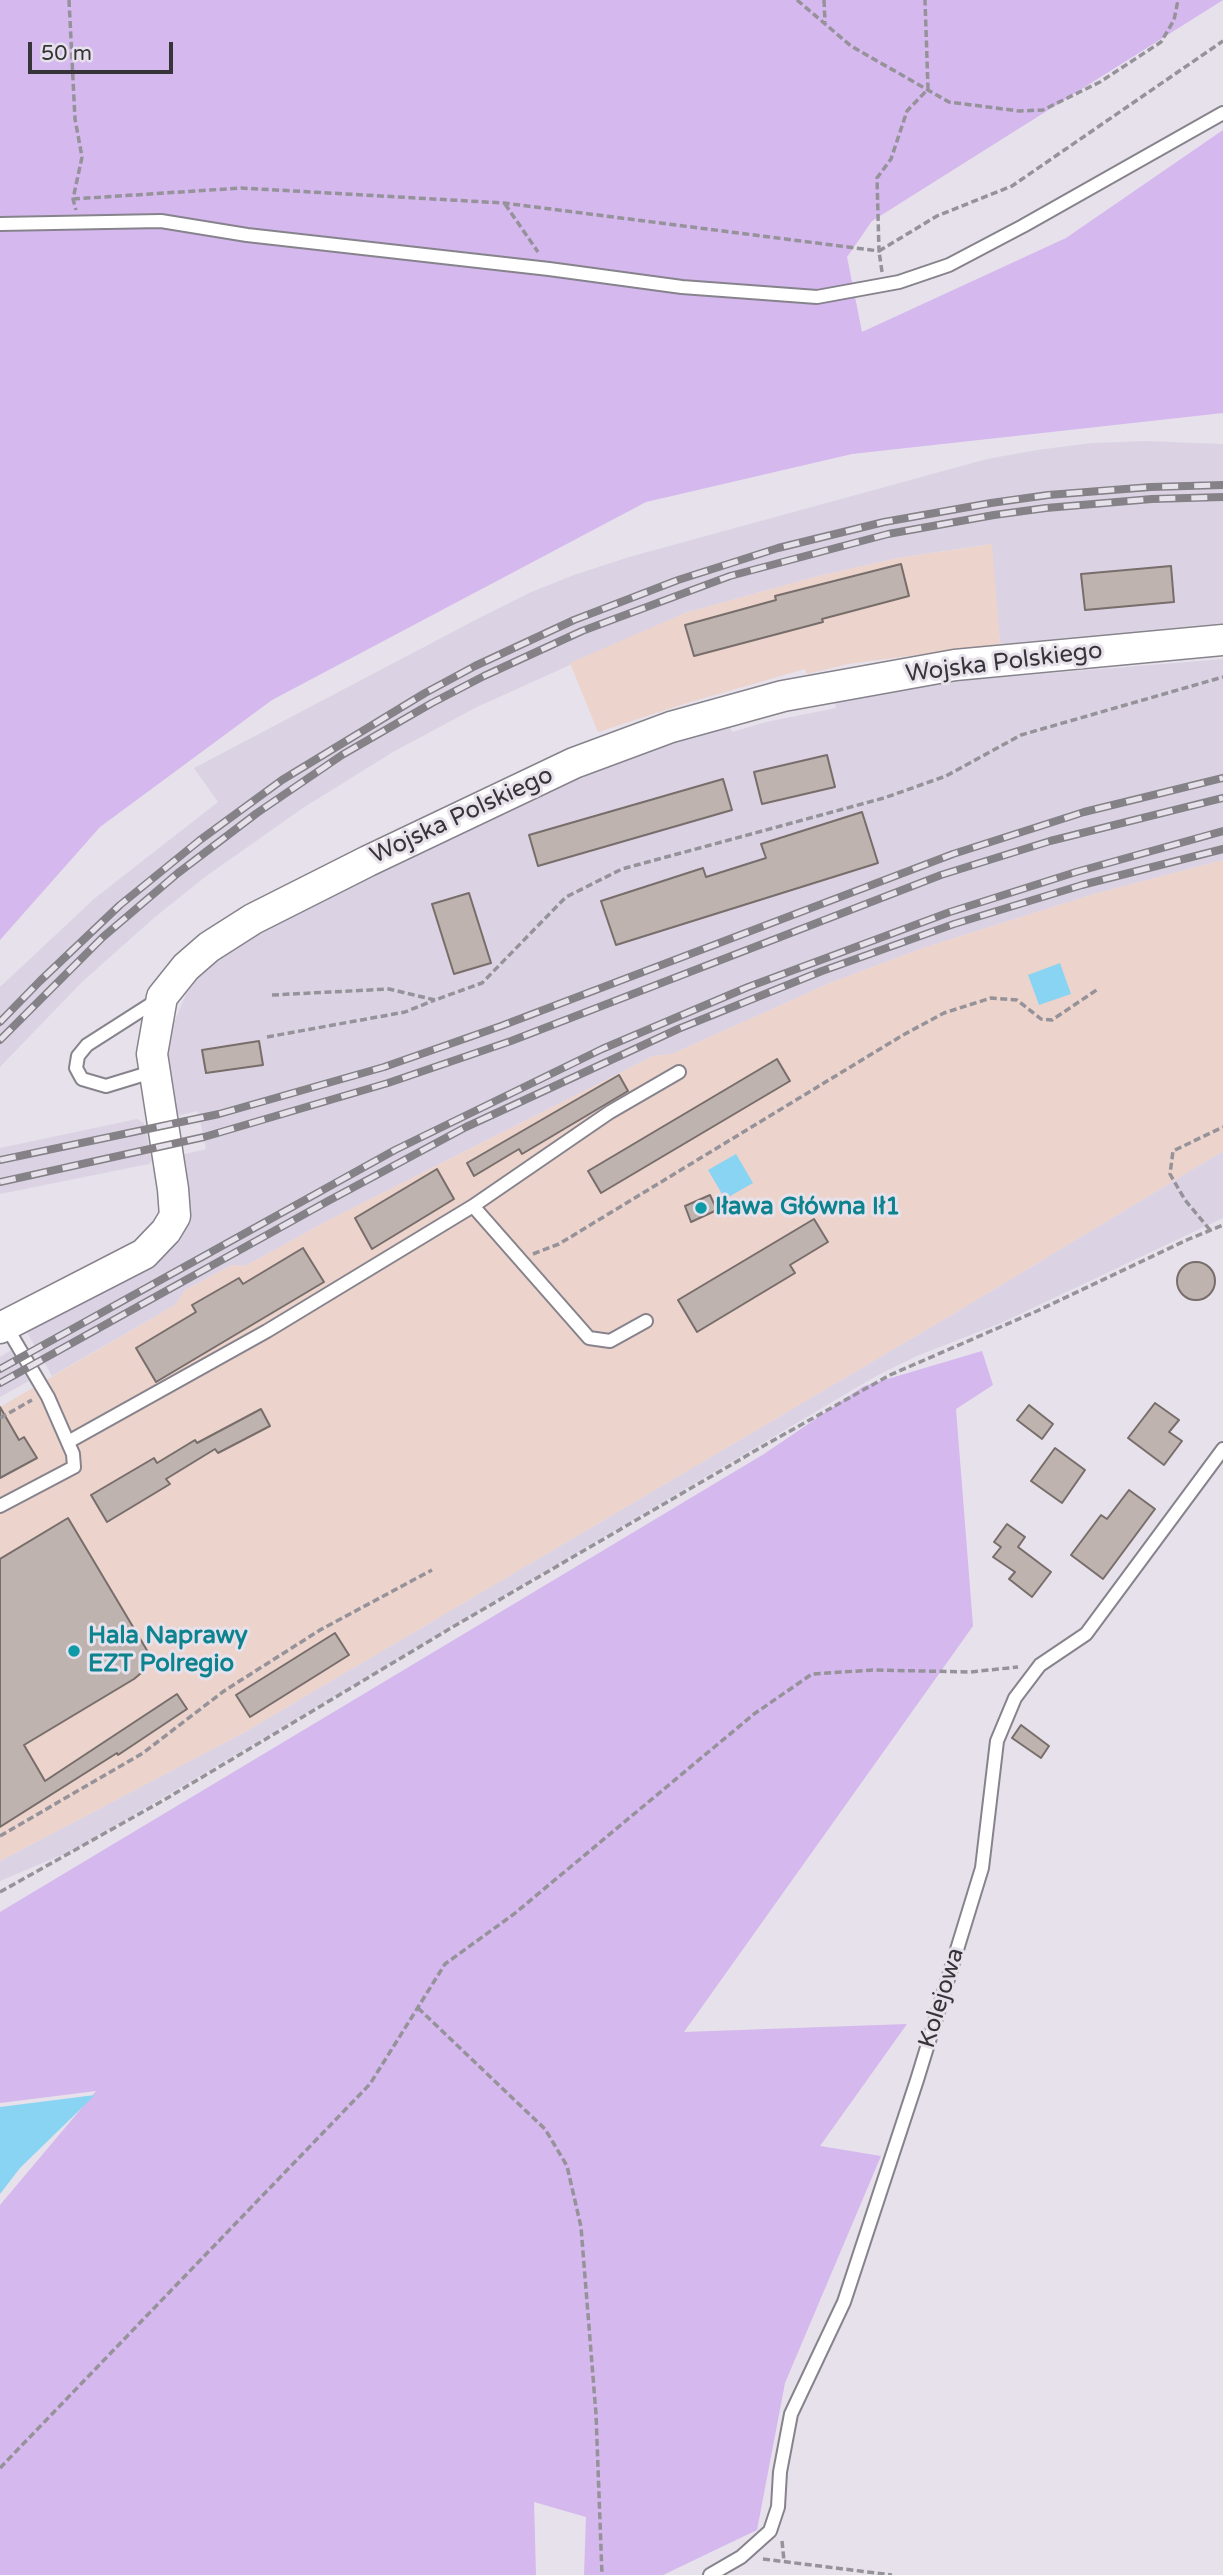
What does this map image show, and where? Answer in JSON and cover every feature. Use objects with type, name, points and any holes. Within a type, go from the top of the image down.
[{"type":"street","name":"Wojska Polskiego","points":[[3,1327],[145,1254],[166,1231],[175,1216],[173,1189],[152,1054],[162,997],[186,967],[209,947],[253,919],[574,763],[671,727],[783,696],[955,665],[1223,640]]},
{"type":"lane","points":[[0,223],[161,221],[247,235],[682,287],[817,297],[899,282],[949,265],[1223,113]]},
{"type":"lane","points":[[155,1071],[106,1087],[82,1079],[76,1068],[78,1056],[87,1045],[162,997]]},
{"type":"lane","points":[[68,1442],[256,1337],[473,1206],[610,1112],[679,1072]]},
{"type":"lane","points":[[473,1206],[589,1338],[610,1341],[646,1321]]},
{"type":"lane","points":[[0,1506],[74,1467],[74,1454],[46,1393],[3,1327]]},
{"type":"lane","name":"Kolejowa","points":[[710,2575],[740,2557],[771,2531],[778,2507],[780,2472],[791,2414],[844,2302],[917,2080],[982,1868],[997,1741],[1015,1698],[1040,1665],[1086,1634],[1223,1449]]},
{"type":"path","points":[[69,0],[75,119],[82,157],[73,199],[79,222]]},
{"type":"path","points":[[797,0],[851,46],[949,102],[1019,111],[1043,110],[1100,82],[1161,42],[1174,20],[1178,0]]},
{"type":"path","points":[[824,0],[825,24]]},
{"type":"path","points":[[883,285],[878,251],[877,178],[891,159],[907,111],[928,89],[925,0]]},
{"type":"path","points":[[73,199],[241,188],[505,203],[878,251],[937,216],[1012,186],[1223,41]]},
{"type":"path","points":[[505,203],[549,269]]},
{"type":"path","points":[[267,1037],[405,1013],[482,983],[566,897],[622,869],[884,798],[946,776],[1021,734],[1223,677]]},
{"type":"path","points":[[272,995],[389,989],[435,1000]]},
{"type":"path","points":[[520,1259],[559,1244],[903,1035],[944,1013],[991,998],[1017,1000],[1041,1019],[1052,1020],[1098,989]]},
{"type":"path","points":[[1210,1230],[1185,1200],[1171,1174],[1173,1151],[1223,1127]]},
{"type":"path","points":[[0,1892],[164,1800],[451,1628],[890,1375],[1223,1225]]},
{"type":"path","points":[[0,1418],[46,1393]]},
{"type":"path","points":[[0,1836],[143,1753],[224,1691],[320,1630],[432,1570]]},
{"type":"path","points":[[0,2468],[370,2084],[445,1964],[514,1914],[754,1714],[812,1674],[873,1670],[970,1672],[1040,1665]]},
{"type":"path","points":[[418,2008],[545,2129],[567,2166],[581,2227],[596,2414],[602,2575]]},
{"type":"path","points":[[740,2557],[892,2575]]},
{"type":"shaded area","points":[[0,0],[1223,0],[872,221],[847,257],[862,332],[1066,238],[1223,130],[1223,413],[852,454],[646,502],[272,700],[100,827],[0,940]]},
{"type":"shaded area","points":[[1147,441],[1223,444],[1223,623],[1000,644],[991,544],[898,558],[818,576],[685,613],[477,707],[393,752],[303,808],[205,877],[155,917],[82,982],[0,1067],[0,987],[95,898],[218,802],[194,768],[483,616],[574,575],[629,557],[987,459],[1091,443]]},
{"type":"shaded area","points":[[992,544],[1000,644],[848,664],[807,674],[805,669],[598,732],[570,663],[685,613],[818,576],[898,558]]},
{"type":"shaded area","points":[[1223,659],[1223,860],[1094,894],[923,948],[830,983],[672,1054],[653,1056],[329,1220],[245,1266],[232,1265],[185,1290],[175,1305],[52,1376],[24,1327],[188,1201],[189,1186],[181,1155],[206,1149],[198,1111],[173,1117],[168,1054],[171,1030],[186,994],[199,976],[214,961],[251,934],[573,775],[729,723],[732,732],[836,708],[834,698],[943,682]]},
{"type":"shaded area","points":[[1223,860],[1223,1151],[948,1317],[243,1733],[0,1861],[0,1407],[175,1305],[185,1290],[232,1265],[245,1266],[329,1220],[653,1056],[672,1054],[830,983],[923,948],[1094,894]]},
{"type":"shaded area","points":[[137,1119],[144,1123],[152,1161],[149,1164],[0,1194],[0,1148]]},
{"type":"shaded area","points":[[1223,1151],[1223,1218],[1001,1323],[917,1356],[878,1375],[76,1849],[0,1881],[0,1861],[243,1733],[948,1317]]},
{"type":"shaded area","points":[[11,1350],[29,1381],[0,1397],[0,1357]]},
{"type":"shaded area","points":[[982,1351],[993,1385],[956,1409],[973,1626],[684,2032],[907,2024],[820,2146],[881,2156],[785,2383],[757,2530],[663,2575],[584,2575],[586,2517],[534,2502],[536,2575],[0,2575],[0,2205],[96,2091],[0,2103],[0,1912],[764,1454],[864,1386]]},
{"type":"water","points":[[1060,963],[1071,994],[1039,1005],[1028,975]]},
{"type":"water","points":[[736,1154],[753,1183],[725,1199],[708,1170]]},
{"type":"water","points":[[95,2095],[20,2168],[0,2194],[0,2107]]},
{"type":"building","points":[[901,564],[909,596],[694,656],[685,625],[776,600],[775,596]]},
{"type":"building","points":[[1171,566],[1174,602],[1085,610],[1081,574]]},
{"type":"building","points":[[827,755],[835,787],[762,804],[754,772]]},
{"type":"building","points":[[723,779],[732,810],[538,866],[529,835]]},
{"type":"building","points":[[862,812],[878,863],[616,945],[601,901],[703,868],[706,877],[766,858],[761,844]]},
{"type":"building","points":[[469,893],[491,963],[454,974],[432,904]]},
{"type":"building","points":[[259,1041],[263,1065],[206,1073],[202,1050]]},
{"type":"building","points":[[777,1059],[790,1081],[601,1193],[588,1171]]},
{"type":"building","points":[[619,1075],[628,1091],[522,1154],[519,1149],[474,1176],[467,1163]]},
{"type":"building","points":[[437,1169],[454,1199],[372,1249],[355,1218]]},
{"type":"building","name":"Iława Główna Ił1","points":[[710,1195],[717,1210],[691,1222],[685,1206]]},
{"type":"building","points":[[814,1219],[828,1242],[790,1265],[795,1273],[697,1332],[678,1300]]},
{"type":"building","points":[[303,1248],[324,1282],[156,1382],[136,1348],[196,1312],[192,1305],[239,1278],[243,1284]]},
{"type":"building","points":[[1196,1262],[1209,1268],[1215,1281],[1209,1294],[1196,1300],[1183,1294],[1177,1281],[1183,1268]]},
{"type":"building","points":[[1155,1403],[1179,1420],[1169,1432],[1182,1441],[1164,1465],[1128,1438]]},
{"type":"building","points":[[1029,1405],[1053,1424],[1042,1439],[1017,1420]]},
{"type":"building","points":[[0,1407],[19,1440],[24,1437],[37,1458],[0,1478]]},
{"type":"building","points":[[261,1409],[270,1426],[218,1453],[215,1449],[166,1479],[170,1484],[107,1522],[91,1495],[154,1458],[157,1463],[195,1440],[197,1443]]},
{"type":"building","points":[[1055,1448],[1085,1470],[1062,1503],[1031,1481]]},
{"type":"building","points":[[1129,1490],[1155,1509],[1103,1579],[1071,1555],[1101,1515],[1107,1519]]},
{"type":"building","name":"Hala Naprawy EZT Polregio","points":[[68,1518],[151,1657],[142,1661],[146,1669],[134,1679],[24,1745],[45,1781],[177,1694],[187,1709],[0,1827],[0,1559]]},
{"type":"building","points":[[1007,1524],[1025,1537],[1018,1547],[1051,1572],[1032,1597],[1009,1579],[1015,1572],[993,1557],[1001,1547],[994,1542]]},
{"type":"building","points":[[335,1633],[349,1655],[250,1717],[236,1695]]},
{"type":"building","points":[[1021,1725],[1049,1746],[1041,1758],[1012,1738]]},
{"type":"railway","points":[[0,1022],[120,905],[200,840],[282,780],[425,693],[475,666],[574,620],[678,580],[778,548],[884,522],[1048,495],[1151,487],[1223,485]]},
{"type":"railway","points":[[0,1040],[103,937],[178,873],[257,813],[342,755],[432,703],[582,631],[730,576],[888,534],[1046,508],[1152,499],[1223,497]]},
{"type":"railway","points":[[0,1160],[219,1114],[384,1067],[501,1026],[953,854],[1084,812],[1223,778]]},
{"type":"railway","points":[[0,1182],[204,1137],[388,1083],[511,1041],[941,875],[1050,841],[1223,798]]},
{"type":"railway","points":[[0,1369],[395,1150],[602,1049],[748,987],[950,912],[1076,872],[1223,831]]},
{"type":"railway","points":[[0,1383],[466,1127],[678,1029],[822,971],[954,924],[1082,885],[1223,849]]},
{"type":"place","name":"Iława Główna Ił1","points":[[701,1208]]},
{"type":"place","name":"Hala Naprawy EZT Polregio","points":[[74,1651]]}]
